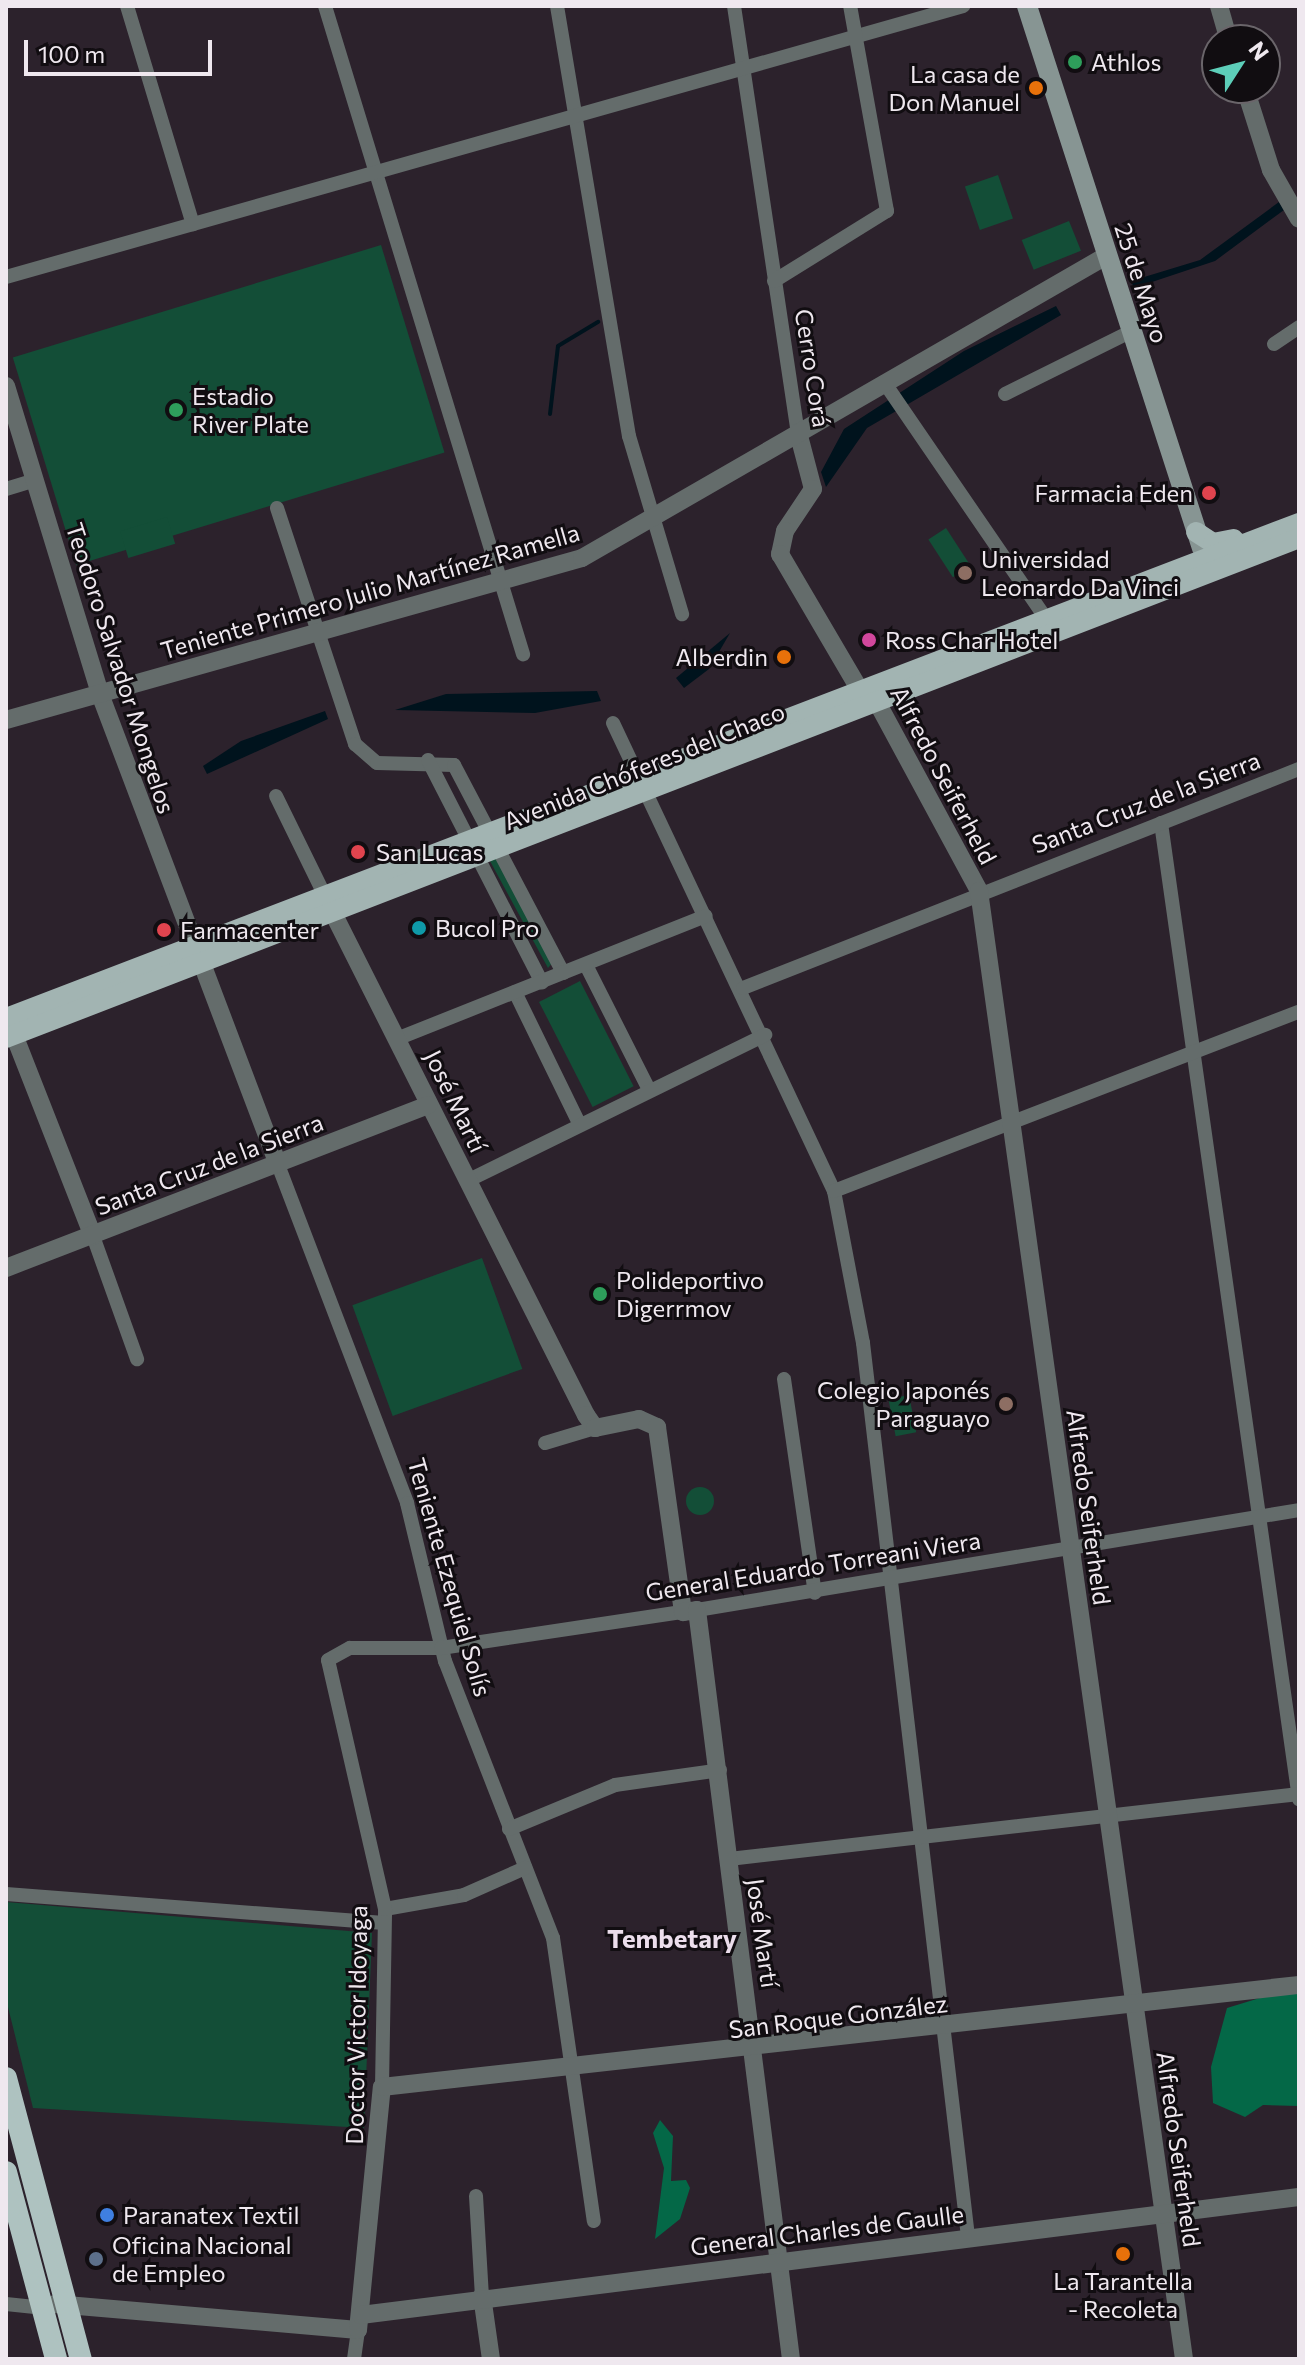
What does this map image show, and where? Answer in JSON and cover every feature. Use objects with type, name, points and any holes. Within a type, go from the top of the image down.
[{"type":"highway","points":[[6,2078],[81,2359]]},
{"type":"highway","points":[[6,2172],[56,2359]]},
{"type":"main road","name":"25 de Mayo","points":[[1027,6],[1130,332],[1209,557]]},
{"type":"main road","points":[[1209,557],[1223,543],[1299,522]]},
{"type":"main road","name":"Avenida Chóferes del Chaco","points":[[8,1025],[495,843],[1051,626],[1209,557],[1299,522]]},
{"type":"main road","name":"Avenida Chóferes del Chaco","points":[[1051,626],[1087,623],[1179,580],[1209,557],[1293,545]]},
{"type":"street","points":[[127,6],[193,224]]},
{"type":"street","points":[[325,6],[374,177],[523,654]]},
{"type":"street","points":[[557,6],[629,436],[650,520],[682,614]]},
{"type":"street","name":"Cerro Corá","points":[[734,6],[798,432],[813,489],[785,531],[780,554],[869,696]]},
{"type":"street","points":[[774,281],[887,211],[850,6]]},
{"type":"street","points":[[6,277],[374,177],[577,113],[744,72],[963,6]]},
{"type":"street","points":[[1250,104],[1275,179],[1299,219]]},
{"type":"street","name":"Teniente Primero Julio Martínez Ramella","points":[[6,720],[498,578],[582,558],[798,432],[888,389],[1106,256]]},
{"type":"street","points":[[1274,344],[1299,327]]},
{"type":"street","points":[[1005,394],[1130,332]]},
{"type":"street","name":"Teodoro Salvador Mongelos","points":[[6,386],[100,694],[195,953]]},
{"type":"street","points":[[888,389],[1051,626]]},
{"type":"street","points":[[6,489],[35,480]]},
{"type":"street","points":[[277,508],[314,630],[360,752],[387,764],[449,761],[563,973]]},
{"type":"street","name":"Alfredo Seiferheld","points":[[869,696],[979,891],[1069,1547],[1166,2211],[1184,2359]]},
{"type":"street","points":[[613,723],[637,786],[743,988],[834,1191],[863,1343],[968,2237]]},
{"type":"street","points":[[428,760],[542,983]]},
{"type":"street","name":"Santa Cruz de la Sierra","points":[[743,988],[979,891],[1299,769]]},
{"type":"street","name":"José Martí","points":[[276,796],[399,1038],[429,1105],[595,1428]]},
{"type":"street","points":[[729,1859],[1299,1796],[1161,823]]},
{"type":"street","points":[[399,1038],[706,916]]},
{"type":"street","name":"Teniente Ezequiel Solís","points":[[195,953],[407,1503],[441,1648],[553,1938],[594,2221]]},
{"type":"street","points":[[586,965],[648,1088]]},
{"type":"street","points":[[515,992],[580,1125]]},
{"type":"street","points":[[834,1191],[1299,1012]]},
{"type":"street","points":[[8,1025],[93,1236],[137,1359]]},
{"type":"street","points":[[469,1180],[648,1088],[765,1035]]},
{"type":"street","name":"Santa Cruz de la Sierra","points":[[6,1268],[429,1105]]},
{"type":"street","points":[[784,1379],[815,1593]]},
{"type":"street","name":"José Martí","points":[[545,1443],[639,1419],[657,1427],[720,1770],[791,2359]]},
{"type":"street","name":"General Eduardo Torreani Viera","points":[[334,1652],[441,1648],[815,1593],[1069,1547],[1299,1510]]},
{"type":"street","name":"Doctor Victor Idoyaga","points":[[334,1652],[326,1670],[384,1916],[382,2087],[354,2359]]},
{"type":"street","points":[[509,1829],[615,1785],[720,1770]]},
{"type":"street","points":[[6,1894],[384,1916],[464,1895],[525,1868]]},
{"type":"street","name":"San Roque González","points":[[382,2087],[755,2050],[1299,1985]]},
{"type":"street","points":[[476,2196],[482,2296],[491,2359]]},
{"type":"street","name":"General Charles de Gaulle","points":[[65,2300],[360,2323],[482,2296],[1299,2197]]},
{"type":"street","points":[[6,2304],[42,2308],[65,2300]]},
{"type":"green space","points":[[998,175],[1013,218],[980,230],[965,186]]},
{"type":"green space","points":[[1069,221],[1081,251],[1034,270],[1022,240]]},
{"type":"green space","points":[[381,245],[444,453],[76,565],[13,358]]},
{"type":"green space","points":[[167,517],[175,544],[128,558],[120,531]]},
{"type":"green space","points":[[946,528],[971,566],[953,577],[928,539]]},
{"type":"green space","points":[[496,857],[552,963],[548,968],[490,861]]},
{"type":"green space","points":[[580,981],[634,1086],[593,1107],[539,1002]]},
{"type":"green space","points":[[482,1258],[522,1369],[393,1416],[352,1305]]},
{"type":"green space","points":[[909,1395],[916,1432],[896,1436],[888,1399]]},
{"type":"green space","points":[[700,1487],[710,1491],[714,1501],[710,1511],[700,1515],[690,1511],[686,1501],[690,1491]]},
{"type":"green space","points":[[6,1902],[372,1933],[364,2128],[33,2108],[6,1999]]},
{"type":"green space","points":[[1299,1986],[1299,2106],[1263,2105],[1245,2117],[1213,2103],[1211,2067],[1227,2008]]},
{"type":"green space","points":[[660,2120],[673,2136],[671,2181],[686,2180],[690,2188],[680,2219],[655,2239],[664,2168],[653,2133]]},
{"type":"water","points":[[1279,202],[1284,210],[1215,261],[1134,288],[1131,281],[1200,260]]},
{"type":"water","points":[[1056,306],[1061,315],[867,428],[826,487],[821,472],[844,429],[964,351]]},
{"type":"water","points":[[730,633],[709,669],[684,688],[676,678]]},
{"type":"water","points":[[597,691],[601,701],[535,713],[395,710],[446,694]]},
{"type":"water","points":[[325,711],[328,719],[207,774],[203,766],[241,741]]},
{"type":"waterway","points":[[550,414],[558,346],[598,322]]},
{"type":"place","name":"Athlos","points":[[1075,62]]},
{"type":"place","name":"La casa de Don Manuel","points":[[1036,88]]},
{"type":"place","name":"Estadio River Plate","points":[[176,410]]},
{"type":"place","name":"Farmacia Eden","points":[[1209,493]]},
{"type":"place","name":"Universidad Leonardo Da Vinci","points":[[965,573]]},
{"type":"place","name":"Ross Char Hotel","points":[[869,640]]},
{"type":"place","name":"Alberdin","points":[[784,657]]},
{"type":"place","name":"San Lucas","points":[[358,852]]},
{"type":"place","name":"Bucol Pro","points":[[419,928]]},
{"type":"place","name":"Farmacenter","points":[[164,930]]},
{"type":"place","name":"Polideportivo Digerrmov","points":[[600,1294]]},
{"type":"place","name":"Colegio Japonés Paraguayo","points":[[1006,1404]]},
{"type":"place","name":"Paranatex Textil","points":[[107,2215]]},
{"type":"place","name":"La Tarantella - Recoleta","points":[[1123,2254]]},
{"type":"place","name":"Oficina Nacional de Empleo","points":[[96,2259]]},
{"type":"district","name":"Tembetary","points":[[672,1938]]}]
